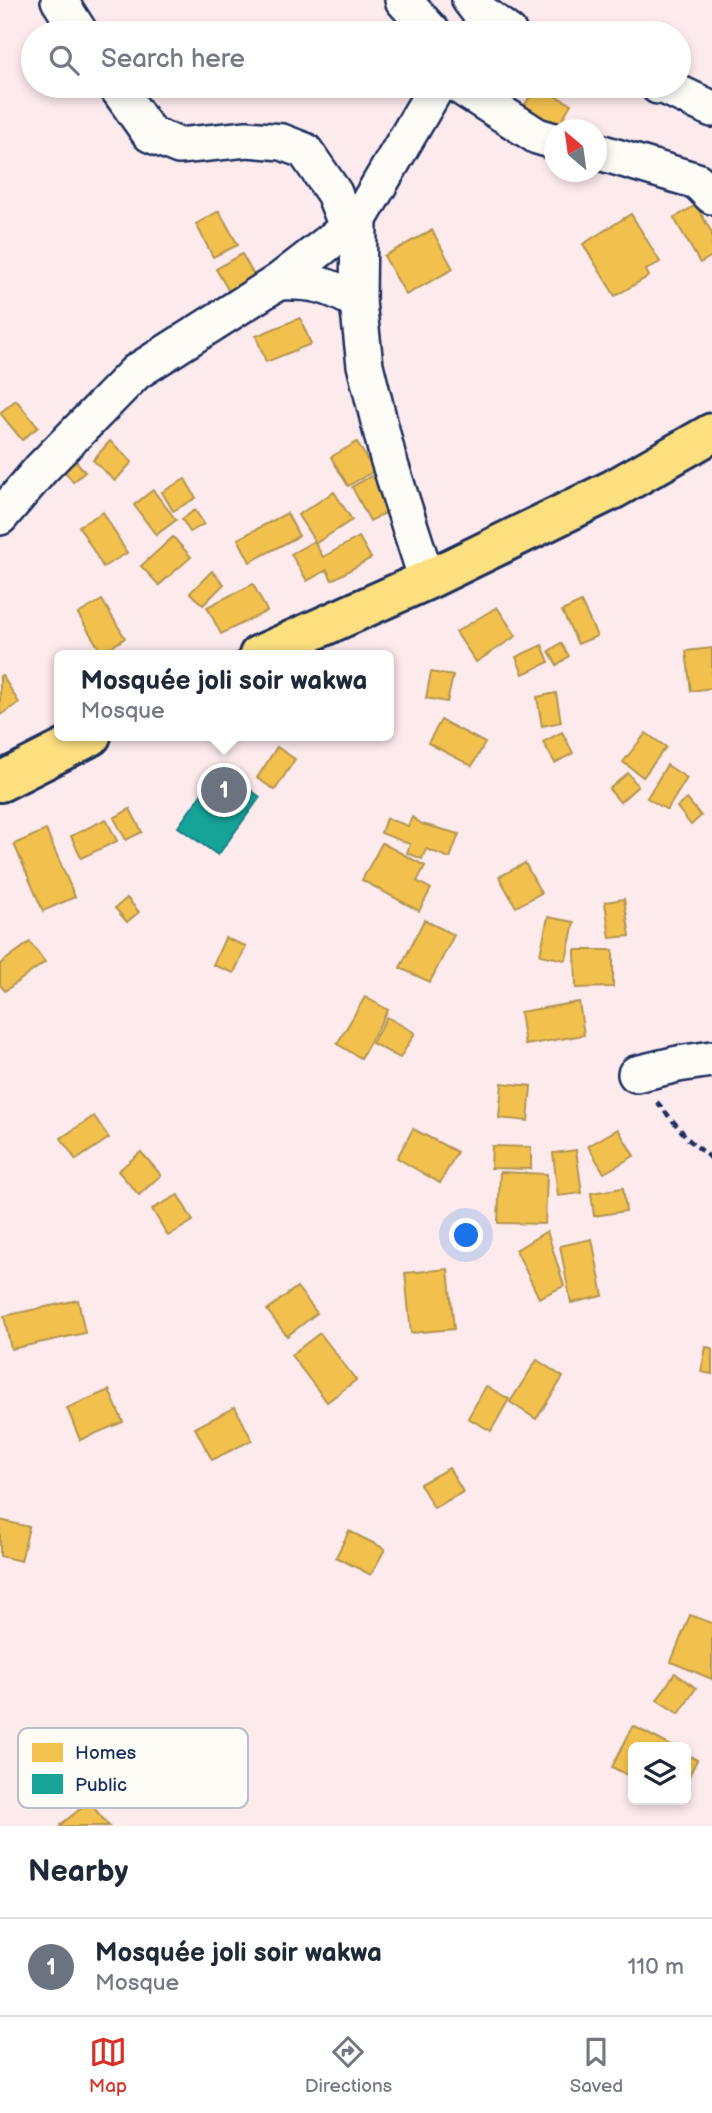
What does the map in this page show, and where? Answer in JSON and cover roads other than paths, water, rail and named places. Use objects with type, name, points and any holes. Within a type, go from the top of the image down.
[{"type":"highway","points":[[270,650],[427,580],[614,489],[712,433]]},
{"type":"highway","points":[[0,782],[81,741]]},
{"type":"street","points":[[60,0],[73,21]]},
{"type":"street","points":[[403,0],[422,21]]},
{"type":"street","points":[[124,98],[150,134],[179,146],[247,139],[282,142],[305,151],[354,224],[365,365],[388,457],[427,580]]},
{"type":"street","points":[[0,517],[41,469],[136,372],[278,282],[354,224],[430,98]]},
{"type":"street","points":[[478,98],[544,138]]},
{"type":"street","points":[[689,98],[712,109]]},
{"type":"street","points":[[607,154],[696,181],[712,196]]},
{"type":"street","points":[[278,282],[306,281],[336,289],[358,302]]},
{"type":"street","points":[[636,1074],[712,1059]]},
{"type":"place","name":"Mosquée joli soir wakwa","points":[[224,790]]}]
